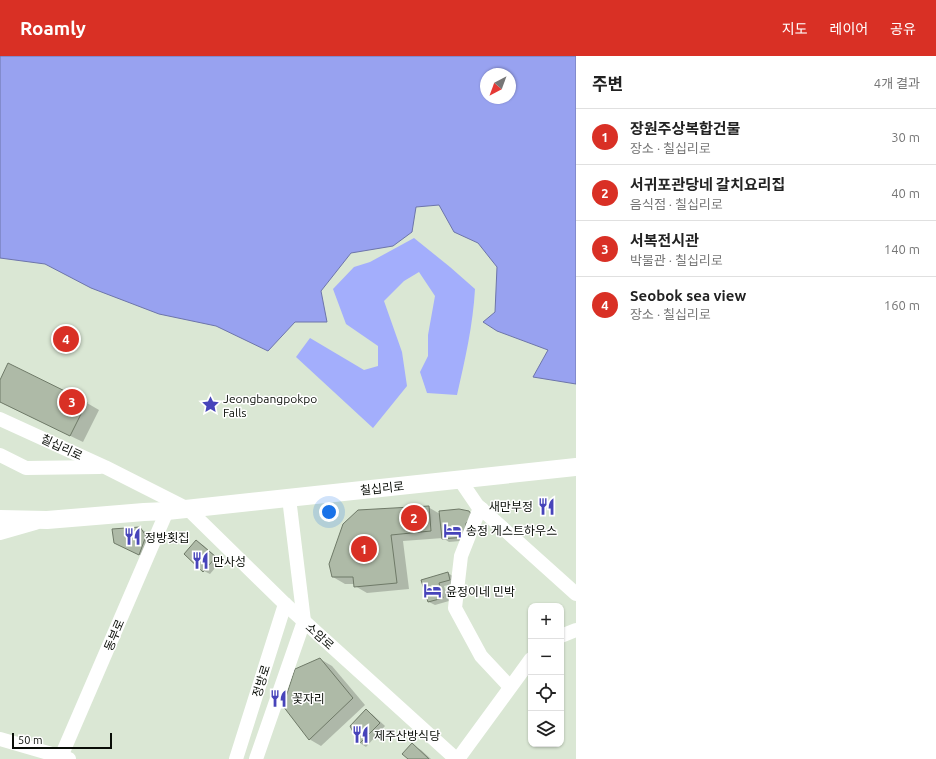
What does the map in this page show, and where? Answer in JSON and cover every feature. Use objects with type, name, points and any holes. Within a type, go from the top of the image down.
[{"type":"main road","name":"칠십리로","points":[[0,519],[47,520],[167,511],[576,467]]},
{"type":"street","name":"칠십리로","points":[[0,419],[105,467],[188,509]]},
{"type":"street","points":[[0,455],[26,468],[105,467]]},
{"type":"street","points":[[460,480],[477,505],[576,594]]},
{"type":"street","points":[[289,498],[304,621]]},
{"type":"street","name":"소암로","points":[[188,509],[285,604],[457,759]]},
{"type":"street","points":[[482,509],[478,513],[461,556],[455,608],[481,656],[510,687]]},
{"type":"street","name":"동부로","points":[[64,758],[167,511]]},
{"type":"street","points":[[0,533],[47,520]]},
{"type":"street","name":"정방로","points":[[236,759],[285,604]]},
{"type":"street","name":"정방로","points":[[256,759],[304,621]]},
{"type":"street","points":[[564,635],[576,630]]},
{"type":"street","points":[[457,759],[528,663]]},
{"type":"street","points":[[0,739],[64,758]]},
{"type":"shaded area","points":[[0,56],[576,56],[576,384],[533,377],[548,350],[497,331],[483,322],[495,312],[497,267],[478,243],[454,232],[439,205],[416,207],[412,232],[393,246],[351,253],[321,291],[327,322],[295,322],[268,351],[216,326],[159,314],[91,288],[45,264],[0,258]]},
{"type":"shaded area","points":[[414,238],[475,289],[471,329],[463,369],[457,395],[427,393],[420,372],[428,356],[428,335],[435,296],[419,272],[404,281],[384,301],[402,352],[407,386],[373,428],[296,357],[310,338],[364,370],[378,366],[378,346],[346,324],[333,289],[354,267],[370,262]]},
{"type":"building","points":[[8,363],[87,402],[70,436],[0,402],[0,380]]},
{"type":"building","points":[[429,506],[431,531],[391,535],[397,583],[354,587],[353,577],[332,577],[329,564],[343,524],[358,510]]},
{"type":"building","name":"송정 게스트하우스","points":[[459,509],[469,511],[473,517],[466,523],[465,537],[442,539],[439,511]]},
{"type":"building","points":[[140,527],[146,536],[139,555],[114,543],[112,529]]},
{"type":"building","points":[[196,540],[216,557],[203,572],[184,554]]},
{"type":"building","name":"윤정이네 민박","points":[[448,572],[450,580],[439,583],[443,598],[428,602],[421,580]]},
{"type":"building","points":[[320,658],[353,698],[309,740],[283,706],[295,669]]},
{"type":"building","name":"제주산방식당","points":[[366,709],[380,723],[359,744],[350,726]]},
{"type":"building","points":[[412,743],[429,759],[408,759],[402,754]]},
{"type":"place","name":"Seobok sea view","points":[[66,339]]},
{"type":"place","name":"서복전시관","points":[[72,402]]},
{"type":"place","name":"Jeongbangpokpo Falls","points":[[210,405]]},
{"type":"place","name":"새만부정","points":[[546,506]]},
{"type":"place","name":"서귀포관당네 갈치요리집","points":[[414,518]]},
{"type":"place","name":"송정 게스트하우스","points":[[453,530]]},
{"type":"place","name":"정방횟집","points":[[132,537]]},
{"type":"place","name":"장원주상복합건물","points":[[364,549]]},
{"type":"place","name":"만사성","points":[[200,561]]},
{"type":"place","name":"윤정이네 민박","points":[[433,591]]},
{"type":"place","name":"꽃자리","points":[[279,698]]},
{"type":"place","name":"제주산방식당","points":[[361,735]]}]
